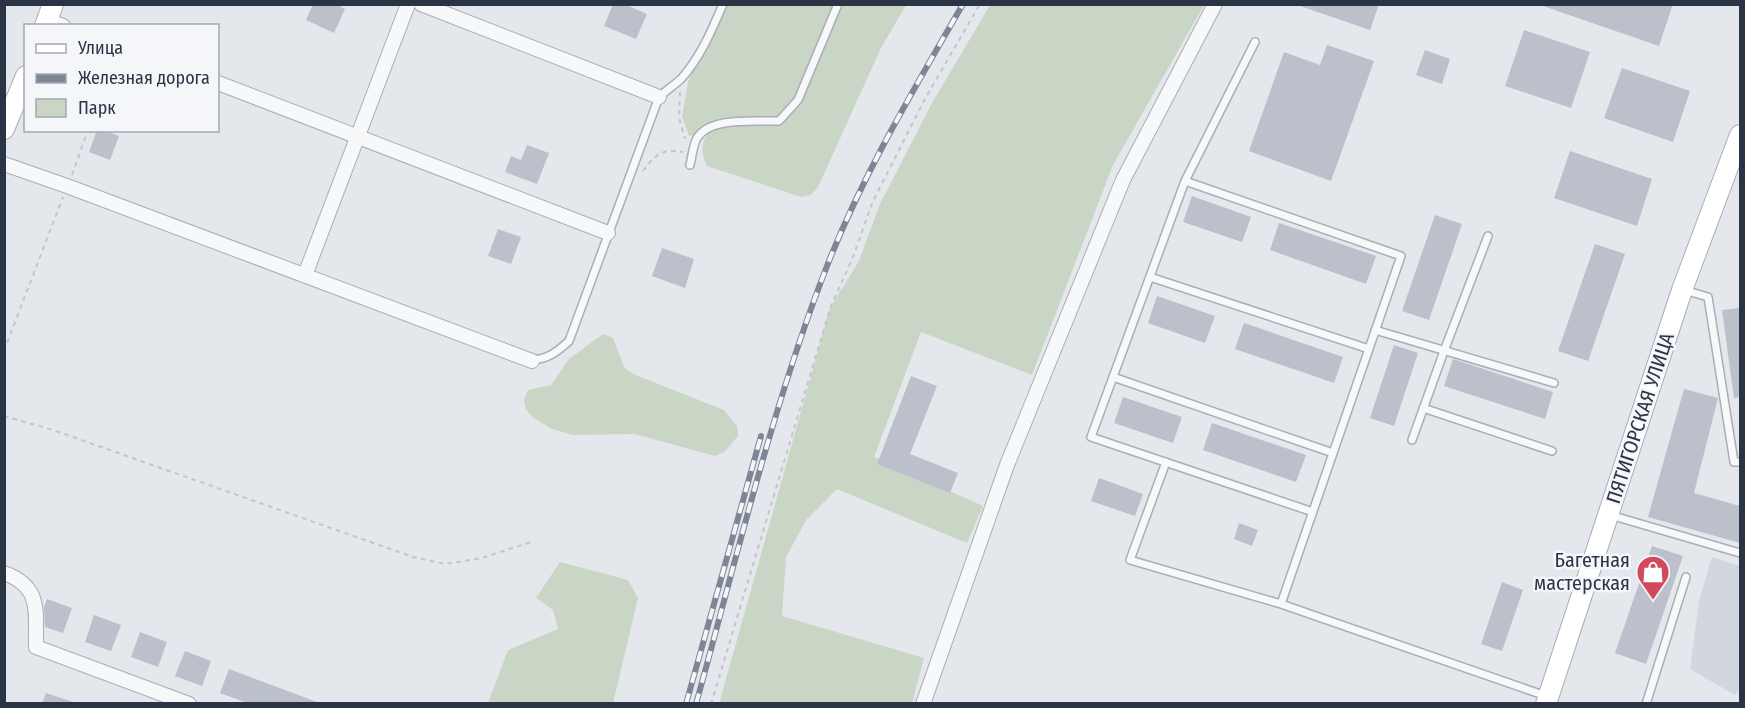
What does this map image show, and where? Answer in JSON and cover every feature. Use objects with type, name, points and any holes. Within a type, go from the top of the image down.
[{"type":"main road","points":[[4,129],[24,81]]},
{"type":"main road","name":"ПЯТИГОРСКАЯ УЛИЦА","points":[[1547,700],[1682,290],[1740,138]]},
{"type":"street","points":[[305,275],[408,4]]},
{"type":"street","points":[[421,4],[659,97]]},
{"type":"street","points":[[923,704],[1007,465],[1123,180],[1215,4]]},
{"type":"street","points":[[219,83],[608,233]]},
{"type":"street","points":[[4,164],[532,360]]},
{"type":"street","points":[[4,573],[18,578],[35,598],[36,647],[189,704]]},
{"type":"lane","points":[[532,360],[544,359],[556,353],[569,341],[659,97],[681,79],[714,26],[723,4]]},
{"type":"lane","points":[[690,165],[697,138],[708,128],[721,123],[779,121],[789,111],[798,100],[838,4]]},
{"type":"lane","points":[[1255,42],[1185,181],[1090,437],[1313,512]]},
{"type":"lane","points":[[1185,181],[1401,256],[1281,604]]},
{"type":"lane","points":[[1412,440],[1443,351],[1488,236]]},
{"type":"lane","points":[[1150,277],[1369,349]]},
{"type":"lane","points":[[1682,290],[1708,297],[1734,462],[1740,462]]},
{"type":"lane","points":[[1375,330],[1554,383]]},
{"type":"lane","points":[[1113,377],[1333,453]]},
{"type":"lane","points":[[1423,408],[1552,451]]},
{"type":"lane","points":[[1166,462],[1130,560],[1281,604],[1547,700]]},
{"type":"lane","points":[[1609,514],[1740,553]]},
{"type":"lane","points":[[1646,704],[1686,577]]},
{"type":"path","points":[[711,704],[831,306],[853,257],[873,201],[926,97],[980,4]]},
{"type":"path","points":[[681,79],[679,118],[683,135],[693,154]]},
{"type":"path","points":[[4,351],[87,132]]},
{"type":"path","points":[[627,184],[640,175],[658,154],[666,150],[693,154]]},
{"type":"path","points":[[4,416],[53,430],[413,557],[445,564],[482,558],[531,542]]},
{"type":"shaded area","points":[[1712,557],[1740,566],[1740,687],[1735,695],[1690,669],[1699,601]]},
{"type":"green space","points":[[727,5],[906,5],[881,48],[818,187],[811,195],[801,197],[707,166],[702,147],[710,130],[689,136],[682,117],[688,82],[695,65],[718,27]]},
{"type":"green space","points":[[990,5],[1204,5],[1113,165],[1032,375],[921,332],[874,457],[983,506],[967,543],[837,489],[807,519],[786,557],[782,616],[924,658],[912,703],[719,704],[830,308],[859,261],[880,204],[932,103]]},
{"type":"green space","points":[[603,334],[613,338],[624,367],[633,374],[724,410],[737,426],[738,436],[724,452],[715,456],[635,434],[572,435],[550,428],[532,417],[526,409],[524,400],[528,390],[551,385],[569,359]]},
{"type":"green space","points":[[560,562],[628,580],[638,598],[613,703],[488,703],[508,650],[558,629],[553,610],[536,598]]},
{"type":"building","points":[[313,4],[336,4],[345,9],[334,33],[306,20]]},
{"type":"building","points":[[613,4],[624,4],[647,14],[636,39],[604,26]]},
{"type":"building","points":[[1300,4],[1379,4],[1370,30],[1300,6]]},
{"type":"building","points":[[1544,4],[1673,4],[1659,46],[1543,6]]},
{"type":"building","points":[[1524,30],[1590,52],[1571,108],[1505,86]]},
{"type":"building","points":[[1327,45],[1374,61],[1331,181],[1249,151],[1284,52],[1320,65]]},
{"type":"building","points":[[1425,50],[1450,59],[1442,84],[1416,75]]},
{"type":"building","points":[[1622,68],[1690,91],[1673,142],[1604,118]]},
{"type":"building","points":[[96,132],[108,132],[119,136],[110,160],[89,152]]},
{"type":"building","points":[[527,145],[549,153],[537,184],[505,172],[511,156],[521,160]]},
{"type":"building","points":[[1570,151],[1652,179],[1637,226],[1554,198]]},
{"type":"building","points":[[1192,196],[1251,217],[1242,242],[1183,222]]},
{"type":"building","points":[[1435,215],[1462,224],[1429,320],[1402,311]]},
{"type":"building","points":[[1279,223],[1376,256],[1366,284],[1270,250]]},
{"type":"building","points":[[498,229],[521,237],[511,264],[488,256]]},
{"type":"building","points":[[1595,244],[1625,254],[1588,361],[1558,351]]},
{"type":"building","points":[[662,248],[694,259],[685,288],[652,276]]},
{"type":"building","points":[[1157,296],[1215,316],[1205,343],[1148,323]]},
{"type":"building","points":[[1740,308],[1740,397],[1734,398],[1722,310]]},
{"type":"building","points":[[1244,323],[1343,357],[1334,383],[1235,349]]},
{"type":"building","points":[[1394,345],[1418,353],[1394,426],[1370,418]]},
{"type":"building","points":[[1453,359],[1553,392],[1545,419],[1444,386]]},
{"type":"building","points":[[911,376],[937,386],[910,454],[958,473],[950,493],[877,464]]},
{"type":"building","points":[[1684,389],[1718,398],[1694,493],[1740,506],[1740,543],[1648,517]]},
{"type":"building","points":[[1123,397],[1182,417],[1173,443],[1114,423]]},
{"type":"building","points":[[1212,423],[1306,455],[1296,482],[1203,450]]},
{"type":"building","points":[[1099,478],[1143,494],[1135,516],[1091,501]]},
{"type":"building","points":[[1239,523],[1258,530],[1252,546],[1234,539]]},
{"type":"building","points":[[1652,546],[1683,556],[1646,664],[1615,653]]},
{"type":"building","points":[[1502,582],[1523,590],[1502,651],[1481,644]]},
{"type":"building","points":[[47,599],[72,608],[63,633],[45,627],[44,607]]},
{"type":"building","points":[[94,615],[121,625],[111,651],[85,642]]},
{"type":"building","points":[[140,632],[167,642],[158,667],[131,657]]},
{"type":"building","points":[[185,651],[211,661],[202,686],[175,676]]},
{"type":"building","points":[[229,669],[317,702],[317,704],[250,704],[220,693]]},
{"type":"building","points":[[46,693],[73,702],[73,704],[42,704]]},
{"type":"railway","points":[[696,704],[772,428],[807,319],[827,266],[873,165],[963,4]]},
{"type":"railway","points":[[686,704],[761,436]]},
{"type":"place","name":"Багетная мастерская","points":[[1653,601]]}]
